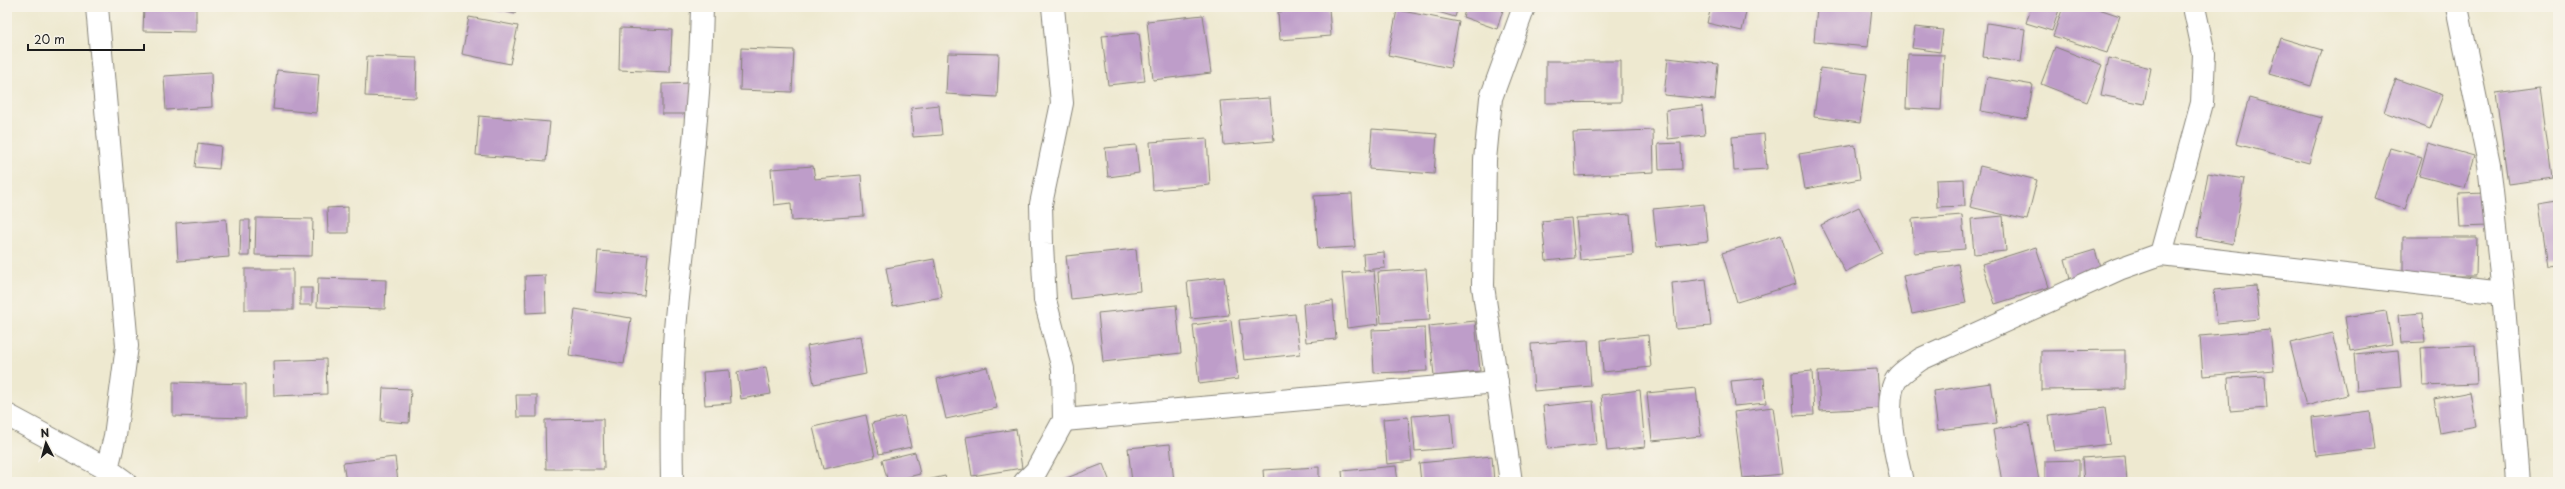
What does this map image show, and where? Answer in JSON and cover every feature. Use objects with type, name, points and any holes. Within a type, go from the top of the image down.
[{"type":"street","points":[[97,7],[127,346],[115,436],[107,469]]},
{"type":"street","points":[[672,482],[671,414],[676,319],[698,114],[702,7]]},
{"type":"street","points":[[1025,482],[1036,471],[1064,420],[1063,369],[1045,300],[1042,244],[1041,204],[1062,103],[1053,7]]},
{"type":"street","points":[[1511,482],[1483,286],[1485,160],[1491,98],[1524,7]]},
{"type":"street","points":[[2161,254],[2202,104],[2204,54],[2194,7]]},
{"type":"street","points":[[2457,7],[2489,164],[2503,293],[2518,482]]},
{"type":"street","points":[[1902,482],[1891,426],[1892,392],[1898,377],[1921,359],[2119,269],[2161,254],[2503,293]]},
{"type":"street","points":[[1064,420],[1497,382]]},
{"type":"street","points":[[7,415],[107,469],[125,482]]},
{"type":"building","points":[[144,7],[196,7],[196,32],[143,31]]},
{"type":"building","points":[[486,7],[516,7],[515,14]]},
{"type":"building","points":[[1421,7],[1458,7],[1455,17]]},
{"type":"building","points":[[1466,7],[1504,7],[1497,29],[1463,17]]},
{"type":"building","points":[[1711,7],[1747,7],[1742,31],[1707,23]]},
{"type":"building","points":[[1817,7],[1872,7],[1868,47],[1814,42]]},
{"type":"building","points":[[2031,7],[2060,7],[2052,31],[2026,23]]},
{"type":"building","points":[[2063,7],[2093,7],[2120,16],[2107,53],[2053,36]]},
{"type":"building","points":[[1329,8],[1331,36],[1280,40],[1278,12]]},
{"type":"building","points":[[1397,10],[1459,22],[1450,68],[1388,55]]},
{"type":"building","points":[[1203,15],[1211,73],[1153,80],[1147,21]]},
{"type":"building","points":[[469,17],[518,26],[510,64],[462,54]]},
{"type":"building","points":[[1987,23],[2025,29],[2021,62],[1983,57]]},
{"type":"building","points":[[1915,27],[1943,30],[1940,52],[1912,48]]},
{"type":"building","points":[[620,28],[672,30],[670,72],[619,70]]},
{"type":"building","points":[[1139,33],[1145,81],[1108,85],[1102,36]]},
{"type":"building","points":[[2281,38],[2322,50],[2311,86],[2270,74]]},
{"type":"building","points":[[2055,47],[2102,65],[2087,102],[2041,84]]},
{"type":"building","points":[[741,48],[794,50],[792,92],[740,90]]},
{"type":"building","points":[[948,53],[999,54],[997,97],[946,94]]},
{"type":"building","points":[[1908,54],[1944,55],[1941,110],[1906,108]]},
{"type":"building","points":[[367,56],[417,58],[416,98],[365,96]]},
{"type":"building","points":[[1668,58],[1718,64],[1715,100],[1664,95]]},
{"type":"building","points":[[2109,58],[2151,68],[2144,104],[2101,95]]},
{"type":"building","points":[[1546,61],[1621,61],[1621,102],[1546,103]]},
{"type":"building","points":[[1820,68],[1867,74],[1860,123],[1814,117]]},
{"type":"building","points":[[277,70],[319,74],[316,113],[273,109]]},
{"type":"building","points":[[211,73],[212,107],[166,110],[164,76]]},
{"type":"building","points":[[1987,77],[2033,85],[2027,119],[1981,111]]},
{"type":"building","points":[[2396,79],[2443,95],[2430,129],[2384,112]]},
{"type":"building","points":[[693,83],[694,114],[662,114],[662,84]]},
{"type":"building","points":[[2540,87],[2552,178],[2508,184],[2496,93]]},
{"type":"building","points":[[1270,98],[1274,141],[1224,145],[1220,101]]},
{"type":"building","points":[[2249,98],[2322,118],[2309,163],[2236,144]]},
{"type":"building","points":[[939,105],[942,135],[913,137],[911,108]]},
{"type":"building","points":[[1702,106],[1705,135],[1668,139],[1666,110]]},
{"type":"building","points":[[479,116],[550,122],[546,161],[476,155]]},
{"type":"building","points":[[1372,129],[1437,134],[1434,174],[1369,169]]},
{"type":"building","points":[[1653,130],[1654,172],[1575,176],[1573,133]]},
{"type":"building","points":[[1764,134],[1767,169],[1734,171],[1732,137]]},
{"type":"building","points":[[1207,138],[1210,185],[1153,190],[1150,142]]},
{"type":"building","points":[[198,143],[221,146],[219,169],[195,167]]},
{"type":"building","points":[[1681,143],[1682,169],[1659,170],[1658,144]]},
{"type":"building","points":[[2428,143],[2474,156],[2465,188],[2419,176]]},
{"type":"building","points":[[1136,145],[1139,173],[1108,177],[1105,148]]},
{"type":"building","points":[[1855,145],[1860,179],[1805,189],[1799,154]]},
{"type":"building","points":[[2390,148],[2422,157],[2405,209],[2374,198]]},
{"type":"building","points":[[813,166],[815,179],[861,175],[864,216],[792,221],[791,203],[774,205],[771,169]]},
{"type":"building","points":[[1980,166],[2037,180],[2027,220],[1970,207]]},
{"type":"building","points":[[2208,173],[2244,179],[2233,244],[2197,237]]},
{"type":"building","points":[[1964,179],[1965,206],[1937,207],[1936,180]]},
{"type":"building","points":[[2486,193],[2488,226],[2460,227],[2458,194]]},
{"type":"building","points":[[1352,194],[1355,247],[1318,249],[1314,196]]},
{"type":"building","points":[[2558,201],[2558,266],[2548,267],[2539,204]]},
{"type":"building","points":[[1704,204],[1708,241],[1657,247],[1653,209]]},
{"type":"building","points":[[348,207],[348,233],[328,233],[327,208]]},
{"type":"building","points":[[1859,207],[1882,253],[1845,272],[1821,225]]},
{"type":"building","points":[[1630,214],[1633,255],[1580,260],[1576,218]]},
{"type":"building","points":[[1962,215],[1965,249],[1914,253],[1912,219]]},
{"type":"building","points":[[2003,216],[2006,251],[1974,254],[1971,219]]},
{"type":"building","points":[[256,218],[313,219],[312,256],[255,255]]},
{"type":"building","points":[[1571,218],[1575,258],[1546,261],[1542,221]]},
{"type":"building","points":[[226,219],[229,257],[178,261],[176,223]]},
{"type":"building","points":[[241,220],[250,220],[249,256],[240,256]]},
{"type":"building","points":[[1781,235],[1796,284],[1737,302],[1722,253]]},
{"type":"building","points":[[2403,237],[2477,237],[2476,276],[2403,276]]},
{"type":"building","points":[[2036,247],[2049,287],[1995,304],[1982,264]]},
{"type":"building","points":[[1136,249],[1140,291],[1071,299],[1066,256]]},
{"type":"building","points":[[2095,250],[2101,270],[2070,279],[2065,259]]},
{"type":"building","points":[[598,251],[648,255],[644,296],[595,292]]},
{"type":"building","points":[[1384,252],[1385,268],[1364,270],[1363,254]]},
{"type":"building","points":[[934,259],[942,297],[893,306],[886,268]]},
{"type":"building","points":[[1958,264],[1966,303],[1912,314],[1903,276]]},
{"type":"building","points":[[245,269],[293,269],[293,310],[245,310]]},
{"type":"building","points":[[1426,269],[1430,320],[1381,323],[1378,272]]},
{"type":"building","points":[[1374,271],[1379,324],[1347,328],[1342,273]]},
{"type":"building","points":[[545,275],[546,312],[526,313],[525,276]]},
{"type":"building","points":[[1224,277],[1229,315],[1191,319],[1187,281]]},
{"type":"building","points":[[318,278],[386,280],[385,309],[317,307]]},
{"type":"building","points":[[1706,279],[1711,326],[1676,329],[1672,283]]},
{"type":"building","points":[[2256,286],[2259,319],[2217,323],[2214,290]]},
{"type":"building","points":[[300,288],[312,288],[312,305],[300,305]]},
{"type":"building","points":[[1333,301],[1336,339],[1306,342],[1303,304]]},
{"type":"building","points":[[1176,305],[1181,353],[1103,362],[1098,313]]},
{"type":"building","points":[[575,309],[631,318],[624,364],[569,355]]},
{"type":"building","points":[[2386,311],[2392,344],[2350,351],[2345,317]]},
{"type":"building","points":[[2422,313],[2425,342],[2401,343],[2398,315]]},
{"type":"building","points":[[1295,314],[1300,354],[1244,360],[1239,320]]},
{"type":"building","points":[[1231,320],[1238,379],[1199,384],[1193,325]]},
{"type":"building","points":[[1475,321],[1480,371],[1434,376],[1429,326]]},
{"type":"building","points":[[1425,328],[1427,371],[1374,373],[1372,330]]},
{"type":"building","points":[[2270,330],[2274,370],[2203,376],[2200,336]]},
{"type":"building","points":[[2332,333],[2347,395],[2306,406],[2290,343]]},
{"type":"building","points":[[1648,335],[1651,367],[1603,372],[1601,340]]},
{"type":"building","points":[[860,336],[866,374],[814,384],[807,346]]},
{"type":"building","points":[[1588,340],[1591,386],[1534,391],[1531,344]]},
{"type":"building","points":[[2475,345],[2477,384],[2423,386],[2421,348]]},
{"type":"building","points":[[2125,350],[2125,389],[2041,390],[2041,351]]},
{"type":"building","points":[[2398,350],[2401,387],[2357,391],[2354,354]]},
{"type":"building","points":[[326,359],[327,394],[274,396],[273,361]]},
{"type":"building","points":[[766,367],[771,394],[741,399],[737,372]]},
{"type":"building","points":[[987,367],[997,408],[946,419],[937,379]]},
{"type":"building","points":[[1877,369],[1880,408],[1820,411],[1818,372]]},
{"type":"building","points":[[729,370],[731,403],[705,405],[703,372]]},
{"type":"building","points":[[1812,371],[1814,415],[1794,416],[1792,373]]},
{"type":"building","points":[[2265,376],[2267,408],[2230,411],[2228,378]]},
{"type":"building","points":[[1764,378],[1766,403],[1734,406],[1731,381]]},
{"type":"building","points":[[173,382],[246,384],[246,418],[173,416]]},
{"type":"building","points":[[1991,383],[1997,423],[1938,430],[1933,391]]},
{"type":"building","points":[[383,388],[411,389],[409,423],[381,421]]},
{"type":"building","points":[[1696,388],[1701,436],[1652,441],[1647,393]]},
{"type":"building","points":[[1640,390],[1645,447],[1607,451],[1601,395]]},
{"type":"building","points":[[2470,392],[2476,426],[2440,433],[2434,399]]},
{"type":"building","points":[[516,395],[537,395],[537,417],[517,417]]},
{"type":"building","points":[[1593,401],[1597,444],[1548,449],[1543,406]]},
{"type":"building","points":[[1773,407],[1782,474],[1743,478],[1734,412]]},
{"type":"building","points":[[2105,408],[2110,444],[2054,451],[2049,415]]},
{"type":"building","points":[[2370,411],[2375,449],[2316,456],[2312,418]]},
{"type":"building","points":[[1451,413],[1454,448],[1415,451],[1412,416]]},
{"type":"building","points":[[866,415],[875,457],[823,469],[813,427]]},
{"type":"building","points":[[904,416],[911,447],[879,454],[872,423]]},
{"type":"building","points":[[1408,417],[1412,461],[1387,464],[1383,419]]},
{"type":"building","points":[[603,419],[604,469],[546,469],[545,420]]},
{"type":"building","points":[[2029,423],[2039,481],[2002,482],[1993,430]]},
{"type":"building","points":[[1016,429],[1022,468],[972,476],[966,437]]},
{"type":"building","points":[[1170,444],[1174,482],[1132,482],[1128,448]]},
{"type":"building","points":[[915,452],[920,474],[888,482],[882,460]]},
{"type":"building","points":[[2125,455],[2127,482],[2084,482],[2082,458]]},
{"type":"building","points":[[1492,456],[1494,482],[1421,482],[1419,463]]},
{"type":"building","points":[[395,457],[398,482],[346,482],[343,463]]},
{"type":"building","points":[[2079,460],[2079,482],[2045,482],[2045,461]]},
{"type":"building","points":[[1103,464],[1110,482],[1066,482],[1064,479]]},
{"type":"building","points":[[1396,466],[1398,482],[1343,482],[1342,471]]},
{"type":"building","points":[[1319,467],[1319,482],[1264,482],[1263,470]]},
{"type":"building","points":[[945,476],[947,482],[923,482],[923,481]]}]
